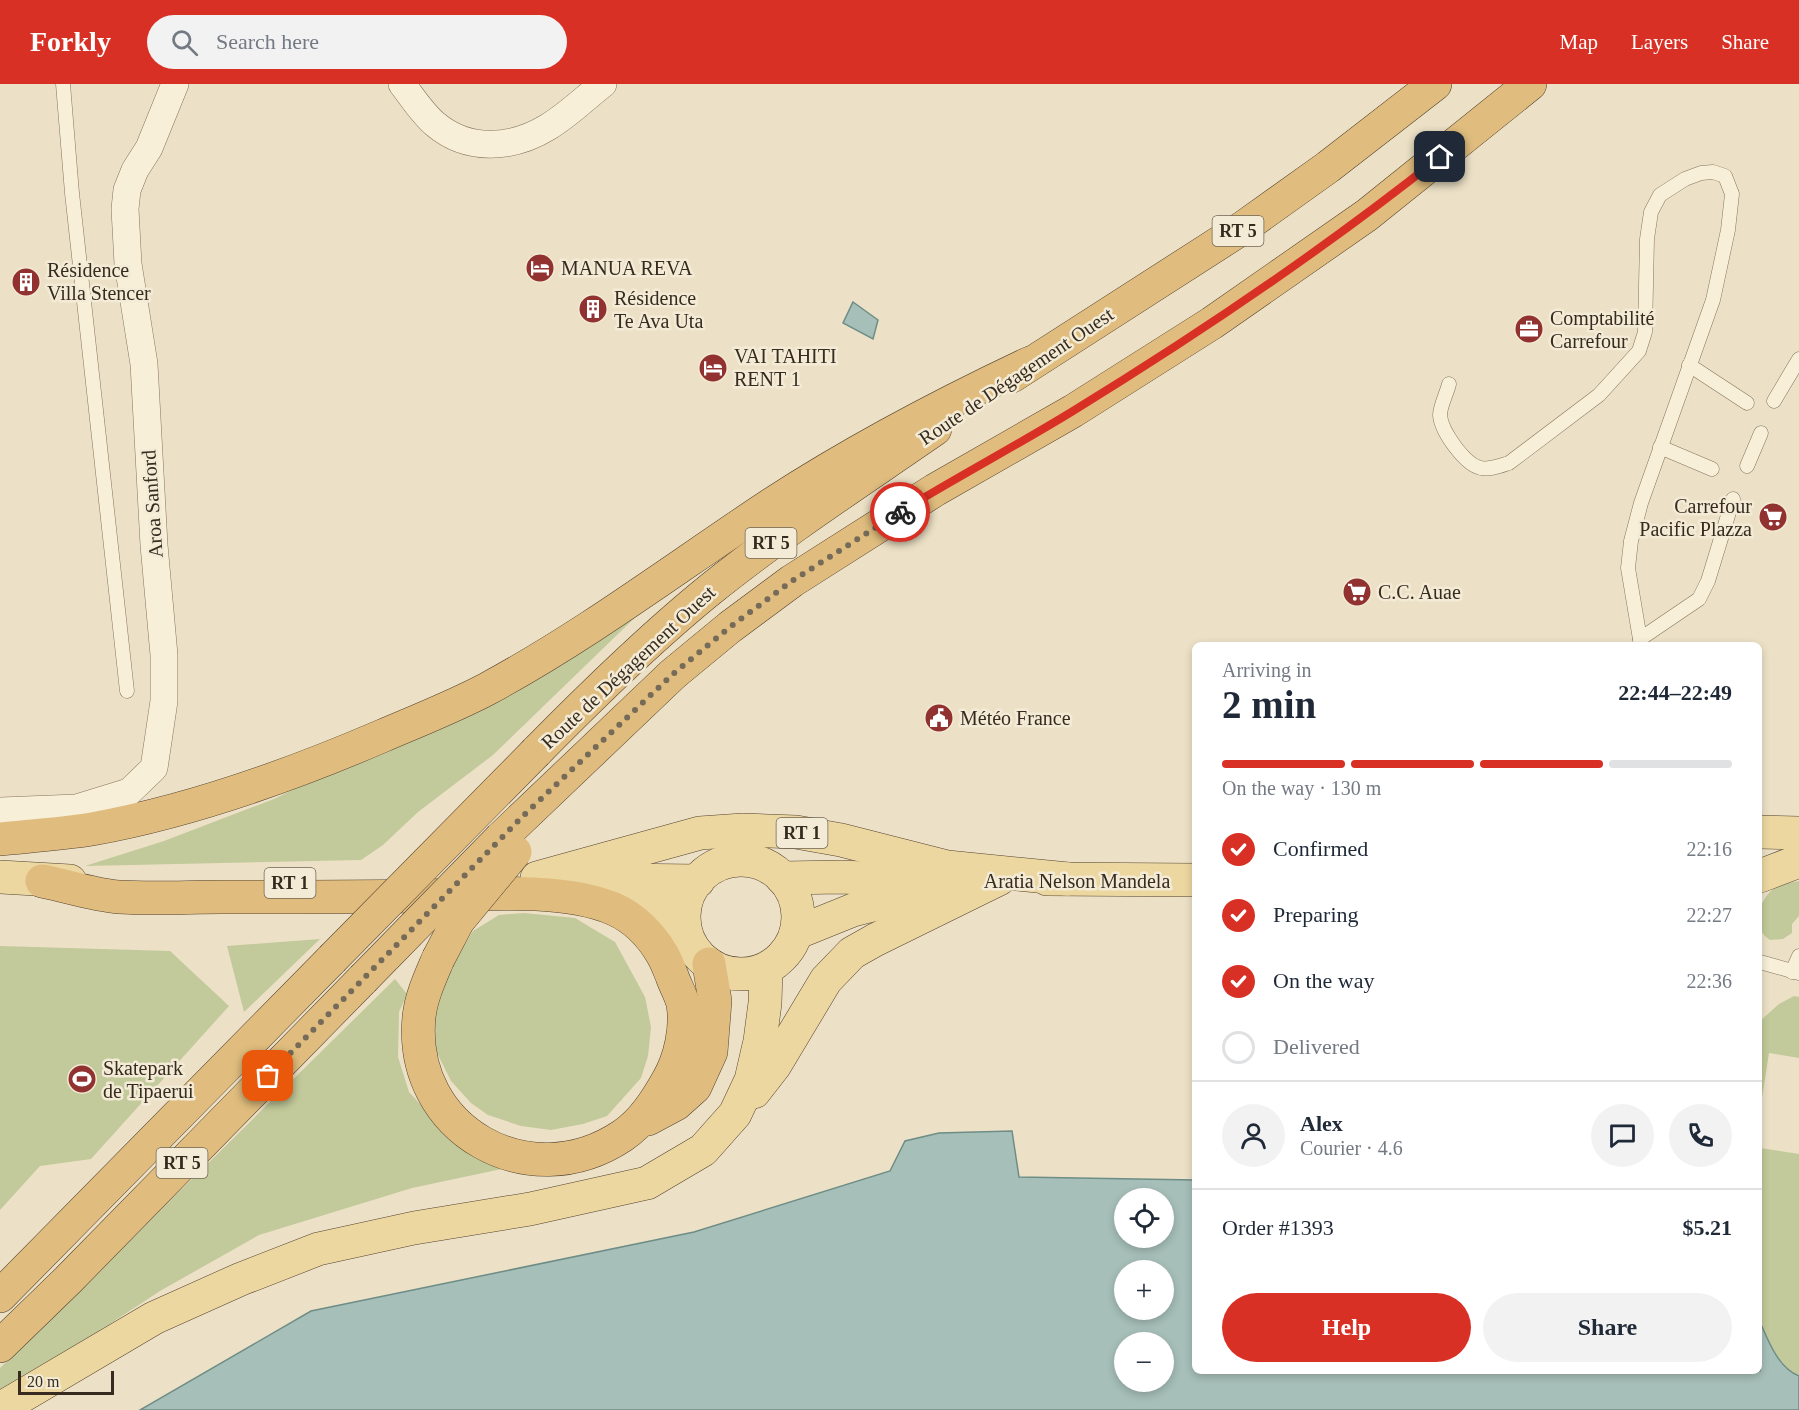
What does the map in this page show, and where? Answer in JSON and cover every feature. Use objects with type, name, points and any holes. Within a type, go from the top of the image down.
[{"type":"highway","name":"Route de Dégagement Ouest","points":[[0,1296],[536,752],[658,634],[713,587],[1030,363],[1244,227],[1328,167],[1435,84]]},
{"type":"highway","name":"Route de Dégagement Ouest","points":[[508,845],[603,740],[673,674],[730,627],[792,581],[935,490],[1073,411],[1212,324],[1367,215],[1530,84]]},
{"type":"highway","points":[[0,839],[90,829],[150,817],[295,772],[428,717],[486,690],[568,642],[773,504],[863,447],[1030,363]]},
{"type":"highway","points":[[42,881],[117,897],[364,897],[532,893],[580,899],[615,909],[642,927],[663,955],[683,1004],[683,1034],[676,1066],[654,1105],[623,1135],[579,1154],[534,1159],[494,1149],[464,1131],[442,1108],[426,1079],[421,1061],[419,1016],[425,992],[438,959],[458,921],[508,845]]},
{"type":"highway","name":"RT 5","points":[[0,1346],[68,1280],[363,979],[508,845]]},
{"type":"highway","points":[[632,1127],[676,1104],[695,1087],[711,1052],[715,1001],[709,964]]},
{"type":"main road","name":"RT 1","points":[[537,878],[700,833],[743,830],[796,832],[841,840],[947,867],[1068,879]]},
{"type":"main road","points":[[1762,832],[1799,833]]},
{"type":"main road","name":"Aratia Nelson Mandela","points":[[698,880],[716,866],[739,860],[762,865],[773,870],[782,878],[842,877],[959,883]]},
{"type":"main road","points":[[1762,875],[1799,861]]},
{"type":"main road","name":"RT 1","points":[[0,877],[42,881],[242,884],[537,878],[698,880],[686,901],[684,913],[686,930],[695,951],[709,964]]},
{"type":"main road","name":"RT 1","points":[[537,878],[644,898],[673,916],[686,930]]},
{"type":"main road","points":[[709,964],[719,970],[743,974],[766,969],[784,954],[795,933],[798,910],[789,887],[782,878]]},
{"type":"main road","points":[[0,1409],[154,1318],[241,1279],[318,1249],[414,1228],[531,1209],[647,1183],[703,1150],[775,1065],[826,980],[852,953],[999,879]]},
{"type":"main road","name":"Aratia Nelson Mandela","points":[[795,933],[853,910],[959,883],[999,879],[1192,880]]},
{"type":"main road","points":[[735,1114],[751,1080],[760,1041],[765,1003],[766,969]]},
{"type":"street","name":"Aroa Sanford","points":[[0,811],[77,808],[129,792],[154,768],[164,701],[164,655],[154,545],[144,364],[128,264],[124,209],[135,170],[149,148],[175,84]]},
{"type":"street","points":[[402,84],[434,123],[455,137],[472,143],[493,144],[529,136],[549,127],[603,84]]},
{"type":"lane","points":[[63,84],[72,193],[127,691]]},
{"type":"lane","points":[[1449,384],[1440,414],[1444,430],[1460,453],[1480,468],[1493,468],[1509,463],[1599,396],[1639,351],[1645,332],[1645,254],[1651,212],[1660,195],[1685,179],[1701,173],[1713,172],[1725,176],[1732,194],[1728,230],[1713,300],[1660,447],[1631,541],[1628,568],[1640,642],[1699,599],[1708,581],[1733,499]]},
{"type":"lane","points":[[1774,401],[1799,359]]},
{"type":"lane","points":[[1689,365],[1747,403]]},
{"type":"lane","points":[[1747,466],[1761,433]]},
{"type":"lane","points":[[1660,447],[1712,469]]},
{"type":"lane","points":[[1762,963],[1795,972],[1799,956]]},
{"type":"green space","points":[[651,602],[493,755],[418,812],[383,845],[361,860],[85,866],[164,841],[274,799]]},
{"type":"green space","points":[[1799,881],[1799,916],[1792,924],[1792,933],[1783,939],[1770,940],[1762,932],[1762,903],[1773,889]]},
{"type":"green space","points":[[524,913],[575,918],[615,942],[645,997],[651,1027],[648,1056],[641,1078],[607,1116],[583,1124],[551,1130],[521,1126],[488,1115],[471,1103],[451,1081],[436,1051],[435,1009],[455,962],[473,931],[499,915]]},
{"type":"green space","points":[[320,939],[244,1012],[227,946]]},
{"type":"green space","name":"Skatepark de Tipaerui","points":[[0,946],[170,951],[229,1006],[91,1159],[40,1166],[0,1210]]},
{"type":"green space","points":[[395,979],[407,994],[399,1012],[398,1057],[409,1092],[440,1126],[520,1165],[412,1188],[259,1235],[160,1291],[0,1396],[0,1368]]},
{"type":"green space","points":[[1794,996],[1799,997],[1799,1058],[1769,1053],[1762,1098],[1762,1019],[1779,1004]]},
{"type":"green space","points":[[1762,1148],[1799,1154],[1799,1376],[1792,1374],[1775,1354],[1762,1326]]},
{"type":"water","points":[[853,302],[878,320],[873,339],[843,323]]},
{"type":"water","points":[[1012,1131],[1019,1177],[1192,1180],[1192,1374],[1762,1374],[1762,1327],[1770,1345],[1785,1367],[1799,1376],[1799,1410],[140,1410],[311,1311],[694,1232],[890,1171],[905,1141],[939,1133]]},
{"type":"way so far","points":[[268,1076],[524,815],[673,674],[730,627],[792,581],[900,512]]},
{"type":"place","name":"MANUA REVA","points":[[540,268]]},
{"type":"place","name":"Résidence Villa Stencer","points":[[26,282]]},
{"type":"place","name":"Résidence Te Ava Uta","points":[[593,309]]},
{"type":"place","name":"Comptabilité Carrefour","points":[[1529,329]]},
{"type":"place","name":"VAI TAHITI RENT 1","points":[[713,368]]},
{"type":"place","name":"Carrefour Pacific Plazza","points":[[1773,517]]},
{"type":"place","name":"C.C. Auae","points":[[1357,592]]},
{"type":"place","name":"Météo France","points":[[939,718]]},
{"type":"place","name":"Skatepark de Tipaerui","points":[[82,1079]]},
{"type":"route","points":[[900,512],[1073,411],[1212,324],[1323,248],[1440,157]]}]
